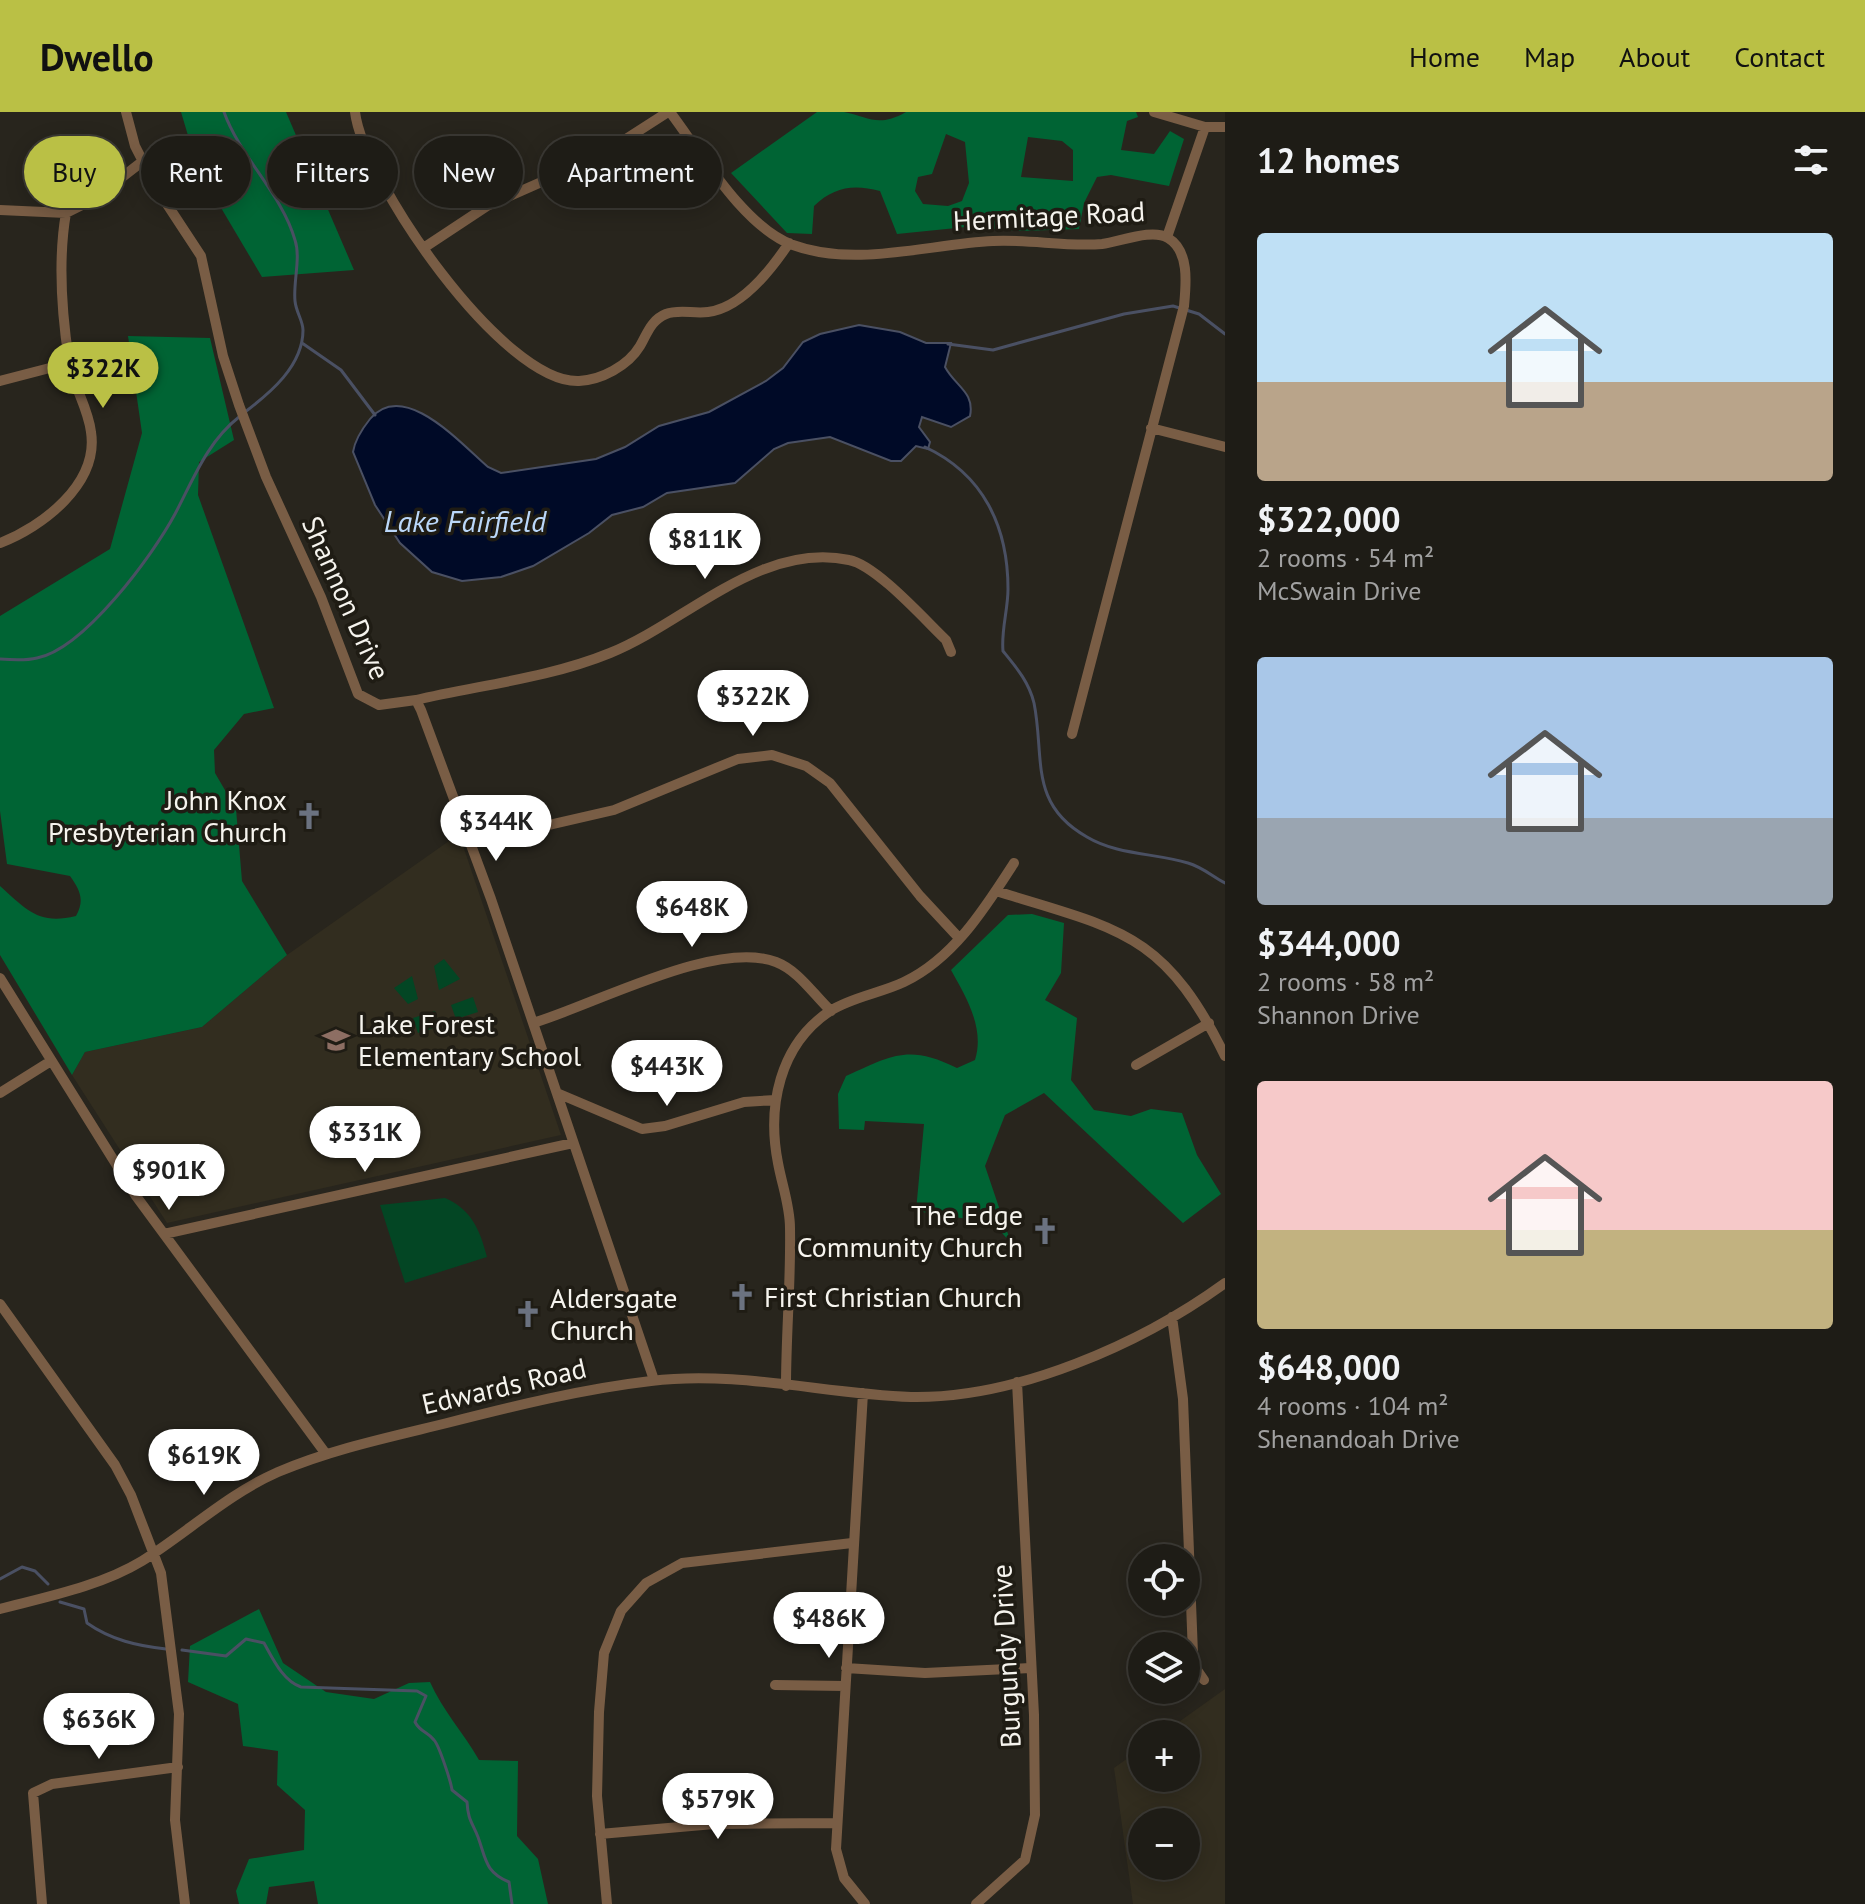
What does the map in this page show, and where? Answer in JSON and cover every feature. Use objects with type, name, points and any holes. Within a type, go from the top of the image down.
[{"type":"street","name":"Shannon Drive","points":[[126,112],[141,155]]},
{"type":"street","points":[[355,112],[367,153],[425,247],[495,337],[551,375],[578,381],[599,377],[626,362],[655,321],[665,315],[712,312],[736,301],[767,272],[789,243]]},
{"type":"street","points":[[425,247],[487,206],[598,157],[669,112]]},
{"type":"street","name":"Hermitage Road","points":[[669,112],[738,201],[772,233],[789,243],[815,251],[862,253],[995,240],[1087,244],[1146,236],[1167,237],[1175,244],[1184,268],[1183,309],[1072,734]]},
{"type":"street","points":[[1154,112],[1205,127],[1225,127]]},
{"type":"street","points":[[1167,237],[1205,127]]},
{"type":"street","points":[[0,210],[66,213],[94,199],[141,163]]},
{"type":"street","name":"Shannon Drive","points":[[172,208],[201,256],[223,356],[244,419],[266,477],[321,597],[358,694],[379,705],[416,700],[471,843],[654,1380]]},
{"type":"street","points":[[0,543],[43,522],[68,494],[88,460],[90,427],[69,363],[62,240],[66,213]]},
{"type":"street","points":[[0,381],[69,363]]},
{"type":"street","points":[[1151,428],[1225,447]]},
{"type":"street","points":[[416,700],[553,671],[610,654],[757,574],[821,558],[849,560],[867,566],[946,640],[951,652]]},
{"type":"street","points":[[471,843],[614,810],[738,759],[772,755],[806,766],[830,783],[920,896],[959,938]]},
{"type":"street","points":[[786,1386],[790,1228],[774,1142],[775,1100],[780,1077],[794,1049],[831,1011],[918,974],[940,959],[996,891],[1014,863]]},
{"type":"street","points":[[996,891],[1068,912],[1135,940],[1172,969],[1209,1023],[1225,1056]]},
{"type":"street","points":[[533,1023],[696,965],[735,957],[764,959],[786,967],[831,1011]]},
{"type":"street","points":[[0,978],[116,1165],[326,1454]]},
{"type":"street","points":[[1136,1065],[1209,1023]]},
{"type":"street","points":[[0,1093],[51,1061]]},
{"type":"street","points":[[557,1093],[642,1129],[665,1126],[744,1102],[775,1100]]},
{"type":"street","points":[[164,1234],[573,1143]]},
{"type":"street","name":"Edwards Road","points":[[0,1609],[93,1581],[153,1553],[246,1489],[326,1454],[534,1401],[654,1380],[687,1378],[863,1393],[942,1396],[1017,1382],[1109,1349],[1172,1317],[1225,1283]]},
{"type":"street","points":[[0,1304],[115,1465],[153,1553],[164,1588],[175,1670],[178,1767],[175,1820],[185,1904]]},
{"type":"street","points":[[1172,1317],[1183,1399],[1193,1654],[1195,1667],[1204,1680]]},
{"type":"street","name":"Burgundy Drive","points":[[976,1904],[1025,1860],[1035,1791],[1017,1382]]},
{"type":"street","points":[[863,1393],[836,1849],[841,1872],[865,1904]]},
{"type":"street","points":[[607,1904],[596,1779],[602,1662],[612,1628],[633,1596],[660,1573],[692,1560],[852,1543]]},
{"type":"street","points":[[846,1668],[925,1673],[1030,1668]]},
{"type":"street","points":[[775,1685],[845,1686]]},
{"type":"street","points":[[42,1904],[33,1793],[52,1784],[178,1767]]},
{"type":"street","points":[[600,1834],[714,1824],[837,1823]]},
{"type":"shaded area","name":"Lake Forest Elementary School","points":[[459,834],[561,1135],[167,1223],[72,1075],[85,1052],[202,1027],[287,955]]},
{"type":"shaded area","points":[[1225,1689],[1225,1904],[1133,1904],[1130,1880],[1200,1880],[1200,1808],[1128,1808],[1128,1868],[1114,1768],[1128,1758],[1128,1792],[1200,1792],[1200,1720],[1182,1720]]},
{"type":"green space","points":[[181,112],[286,112],[296,136],[267,136],[267,208],[327,208],[354,270],[262,277],[221,208],[251,208],[251,136],[188,136]]},
{"type":"green space","points":[[817,112],[844,112],[881,120],[906,112],[1136,112],[1138,117],[1127,121],[1121,150],[1154,154],[1170,131],[1184,139],[1169,186],[1111,175],[1097,177],[1084,203],[1079,229],[1021,231],[966,227],[897,234],[880,191],[853,188],[837,191],[814,206],[812,234],[787,233],[731,173]],"holes":[[[946,134],[965,142],[969,183],[962,201],[948,206],[923,204],[915,191],[918,177],[932,174]],[[1028,137],[1062,141],[1073,150],[1073,181],[1021,177]]]},
{"type":"green space","points":[[128,336],[210,338],[234,440],[199,462],[198,495],[274,708],[244,714],[214,750],[215,773],[236,809],[242,881],[287,955],[202,1027],[85,1052],[72,1075],[0,955],[0,886],[42,917],[76,916],[81,900],[70,876],[7,864],[0,811],[0,616],[110,549],[142,433]]},
{"type":"green space","points":[[1032,914],[1064,923],[1061,973],[1045,1000],[1077,1018],[1071,1080],[1094,1110],[1131,1116],[1151,1109],[1182,1113],[1197,1155],[1221,1194],[1183,1223],[1044,1093],[1005,1115],[985,1166],[1011,1243],[993,1223],[916,1211],[924,1124],[865,1121],[864,1130],[839,1129],[838,1094],[846,1076],[901,1055],[926,1056],[957,1068],[975,1060],[976,1025],[951,970],[1008,915]]},
{"type":"green space","points":[[444,959],[460,979],[439,990],[434,966]]},
{"type":"green space","points":[[412,976],[418,999],[408,1004],[394,988]]},
{"type":"green space","points":[[473,997],[478,1012],[456,1019],[451,1005]]},
{"type":"green space","points":[[435,1011],[440,1026],[418,1033],[413,1018]]},
{"type":"green space","points":[[445,1198],[462,1208],[474,1222],[487,1257],[405,1283],[380,1205]]},
{"type":"green space","points":[[259,1609],[283,1663],[326,1692],[374,1699],[409,1683],[430,1682],[479,1760],[518,1761],[517,1836],[538,1859],[548,1904],[318,1904],[314,1881],[269,1887],[266,1904],[239,1904],[236,1891],[249,1859],[304,1850],[305,1810],[277,1785],[278,1751],[243,1746],[238,1704],[188,1682],[190,1646]]},
{"type":"water","name":"Lake Fairfield","points":[[859,325],[900,332],[926,343],[951,343],[945,367],[967,395],[970,416],[951,427],[922,417],[919,427],[930,442],[928,449],[916,446],[901,461],[891,461],[830,437],[788,443],[774,449],[735,483],[667,493],[643,507],[612,515],[589,533],[533,566],[501,577],[462,581],[432,572],[400,543],[375,505],[353,452],[359,434],[370,419],[384,408],[399,406],[432,419],[488,467],[501,473],[596,459],[625,447],[659,426],[709,412],[766,381],[783,368],[803,342],[820,334]]},
{"type":"waterway","points":[[224,112],[240,145],[289,223],[297,254],[295,301],[303,330],[302,343],[291,367],[265,396],[245,412]]},
{"type":"waterway","points":[[948,344],[993,350],[1124,314],[1173,306],[1199,314],[1225,334]]},
{"type":"waterway","points":[[302,343],[341,370],[375,415]]},
{"type":"waterway","points":[[0,659],[32,659],[56,651],[96,619],[151,553],[209,450],[239,417]]},
{"type":"waterway","points":[[925,447],[945,458],[977,487],[997,524],[1007,566],[1003,651],[1022,675],[1032,695],[1042,778],[1055,810],[1068,824],[1099,843],[1188,863],[1225,883]]},
{"type":"waterway","points":[[0,1579],[22,1567],[35,1571],[48,1584]]},
{"type":"waterway","points":[[60,1602],[84,1609],[87,1623],[115,1638],[166,1649]]},
{"type":"waterway","points":[[182,1650],[226,1656],[246,1639],[264,1643],[284,1675],[301,1687],[417,1691],[426,1696],[415,1722],[436,1743],[452,1790],[467,1802],[469,1817],[488,1864],[495,1874],[509,1882],[512,1904]]},
{"type":"place","name":"John Knox Presbyterian Church","points":[[309,816]]},
{"type":"place","name":"Lake Forest Elementary School","points":[[336,1040]]},
{"type":"place","name":"The Edge Community Church","points":[[1045,1231]]},
{"type":"place","name":"First Christian Church","points":[[742,1297]]},
{"type":"place","name":"Aldersgate Church","points":[[528,1314]]}]
